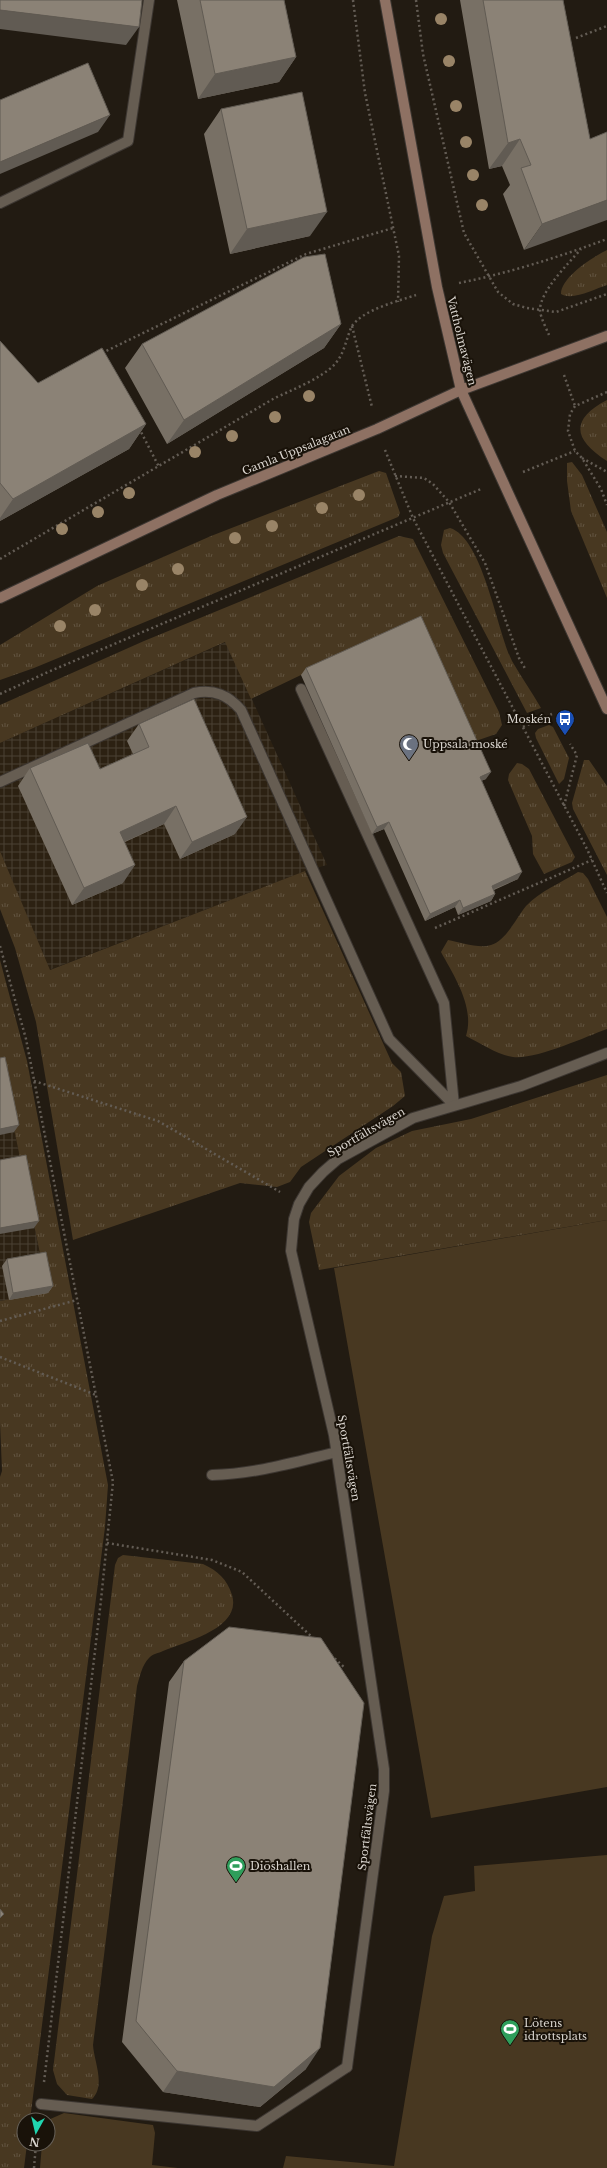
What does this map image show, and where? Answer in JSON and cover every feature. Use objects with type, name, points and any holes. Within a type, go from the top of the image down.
[{"type":"street","points":[[0,203],[128,141],[149,0]]},
{"type":"street","name":"Vattholmavägen","points":[[385,0],[437,287],[461,390],[607,709]]},
{"type":"street","name":"Gamla Uppsalagatan","points":[[0,598],[217,495],[377,429],[461,390],[607,336]]},
{"type":"street","points":[[301,689],[444,1003],[454,1105]]},
{"type":"street","points":[[0,782],[194,693],[218,692],[227,696],[241,710],[389,1039],[454,1105]]},
{"type":"street","name":"Sportfältsvägen","points":[[41,2104],[256,2126],[347,2067],[384,1791],[384,1769],[337,1452],[291,1251],[291,1233],[299,1204],[309,1187],[338,1159],[412,1118],[521,1086],[607,1053]]},
{"type":"street","points":[[212,1475],[238,1474],[260,1470],[337,1452]]},
{"type":"path","points":[[0,559],[273,399],[318,376],[335,364],[344,348],[352,326],[370,312],[398,302],[399,256],[365,93],[353,0]]},
{"type":"path","points":[[416,0],[423,54],[464,233],[498,292],[513,304],[540,311],[556,312],[607,294]]},
{"type":"path","points":[[576,38],[607,26]]},
{"type":"path","points":[[105,360],[101,353],[306,254],[393,228]]},
{"type":"path","points":[[489,277],[582,249],[607,239]]},
{"type":"path","points":[[540,311],[543,298],[554,282],[582,249]]},
{"type":"path","points":[[352,326],[377,429],[413,518],[592,860],[607,893]]},
{"type":"path","points":[[607,392],[575,406],[570,414],[568,431],[575,451],[582,458],[601,489],[607,506]]},
{"type":"path","points":[[137,424],[159,467]]},
{"type":"path","points":[[582,458],[607,472]]},
{"type":"path","points":[[395,476],[424,478],[433,484],[449,502],[485,563],[519,658],[526,670]]},
{"type":"path","points":[[0,694],[48,672],[413,518]]},
{"type":"path","points":[[523,727],[552,714]]},
{"type":"path","points":[[564,806],[577,755],[570,744]]},
{"type":"path","points":[[415,937],[592,860]]},
{"type":"path","points":[[0,946],[26,1039],[113,1482],[41,2104]]},
{"type":"path","points":[[34,1081],[158,1121],[299,1204]]},
{"type":"path","points":[[0,1321],[77,1300]]},
{"type":"path","points":[[0,1357],[96,1395]]},
{"type":"path","points":[[107,1543],[212,1560],[242,1572],[316,1641]]},
{"type":"path","points":[[328,1652],[350,1673]]},
{"type":"path","points":[[34,2168],[35,2152]]},
{"type":"shaded area","points":[[226,642],[327,865],[305,871],[49,970],[0,851],[0,743]]},
{"type":"shaded area","points":[[0,1062],[48,1293],[0,1301]]},
{"type":"green space","points":[[607,250],[607,285],[577,295],[566,296],[561,294],[562,288],[572,274],[594,257]]},
{"type":"green space","points":[[607,400],[607,461],[588,445],[582,438],[580,430],[586,415]]},
{"type":"green space","points":[[572,462],[582,475],[607,532],[607,598],[571,511],[567,481],[567,463]]},
{"type":"green space","points":[[379,471],[386,473],[400,513],[398,517],[34,668],[0,680],[0,645],[97,586],[211,536]]},
{"type":"green space","points":[[450,528],[462,535],[472,549],[488,587],[506,647],[512,661],[541,708],[527,713],[443,553],[441,545],[444,530]]},
{"type":"green space","points":[[399,536],[413,539],[499,712],[502,725],[496,734],[470,743],[301,675],[251,699],[225,642],[0,743],[0,705],[144,641]]},
{"type":"green space","points":[[549,725],[553,727],[569,758],[564,779],[559,784],[536,738],[535,733],[538,729]]},
{"type":"green space","points":[[584,760],[589,760],[607,786],[607,875],[573,809],[572,803]]},
{"type":"green space","points":[[517,763],[522,764],[529,769],[575,857],[572,862],[544,874],[533,854],[532,836],[508,780],[509,774]]},
{"type":"green space","points":[[0,851],[50,970],[305,871],[392,1063],[401,1072],[405,1096],[393,1106],[301,1167],[290,1182],[277,1187],[240,1183],[73,1240],[36,1022],[15,948],[0,909]]},
{"type":"green space","points":[[578,872],[583,873],[588,879],[607,917],[607,1029],[547,1052],[522,1057],[513,1057],[501,1054],[466,1036],[468,1014],[462,992],[441,952],[448,940],[481,946],[496,943],[506,934],[526,906],[544,892]]},
{"type":"green space","points":[[0,960],[27,1061],[108,1485],[105,1527],[31,2112],[16,2112],[16,2152],[26,2152],[24,2168],[0,2168],[0,1477],[2,1471],[0,1422],[0,1301],[48,1292],[0,1062]]},
{"type":"green space","points":[[607,1075],[607,1220],[319,1270],[309,1222],[311,1213],[339,1176],[376,1148],[412,1131],[471,1119]]},
{"type":"green space","points":[[607,1220],[607,1787],[431,1818],[334,1268]]},
{"type":"green space","points":[[123,1555],[203,1564],[225,1580],[232,1595],[233,1606],[229,1616],[221,1625],[210,1632],[150,1657],[139,1678],[93,2045],[99,2080],[96,2093],[92,2099],[67,2095],[57,2084],[53,2070],[115,1565],[118,1558]]},
{"type":"green space","name":"Lötens idrottsplats","points":[[607,1855],[607,2168],[283,2168],[286,2156],[394,2166],[432,1936],[444,1896],[475,1891],[474,1866]]},
{"type":"green space","points":[[64,2113],[153,2125],[155,2133],[152,2165],[178,2168],[40,2168],[41,2152],[56,2152],[56,2116]]},
{"type":"building","points":[[0,0],[142,0],[139,27],[0,10]]},
{"type":"building","points":[[200,0],[284,0],[296,57],[215,74]]},
{"type":"building","points":[[483,0],[563,0],[590,139],[607,132],[607,200],[542,224],[521,168],[531,165],[520,139],[508,143]]},
{"type":"building","points":[[88,63],[110,115],[0,162],[0,100]]},
{"type":"building","points":[[302,92],[327,212],[247,229],[221,109]]},
{"type":"building","points":[[325,254],[341,324],[184,420],[142,344],[304,257]]},
{"type":"building","points":[[0,341],[38,383],[102,348],[146,424],[13,499],[0,483]]},
{"type":"building","name":"Uppsala moské","points":[[421,616],[491,772],[480,777],[522,872],[492,886],[495,894],[463,908],[460,900],[430,914],[389,822],[377,827],[306,668]]},
{"type":"building","points":[[194,699],[247,817],[192,842],[176,806],[120,832],[135,865],[84,888],[30,768],[88,743],[100,769],[149,747],[139,724]]},
{"type":"building","points":[[5,1057],[19,1125],[0,1129],[0,1058]]},
{"type":"building","points":[[26,1155],[39,1221],[0,1228],[0,1160]]},
{"type":"building","points":[[46,1252],[53,1286],[13,1293],[7,1259]]},
{"type":"building","name":"Diöshallen","points":[[229,1627],[321,1638],[364,1703],[320,2048],[274,2087],[177,2071],[136,2021],[184,1661]]},
{"type":"building","points":[[0,1909],[4,1914],[0,1918]]},
{"type":"place","name":"Moskén","points":[[565,736]]},
{"type":"place","name":"Uppsala moské","points":[[409,761]]},
{"type":"place","name":"Diöshallen","points":[[236,1883]]},
{"type":"place","name":"Lötens idrottsplats","points":[[510,2046]]}]
